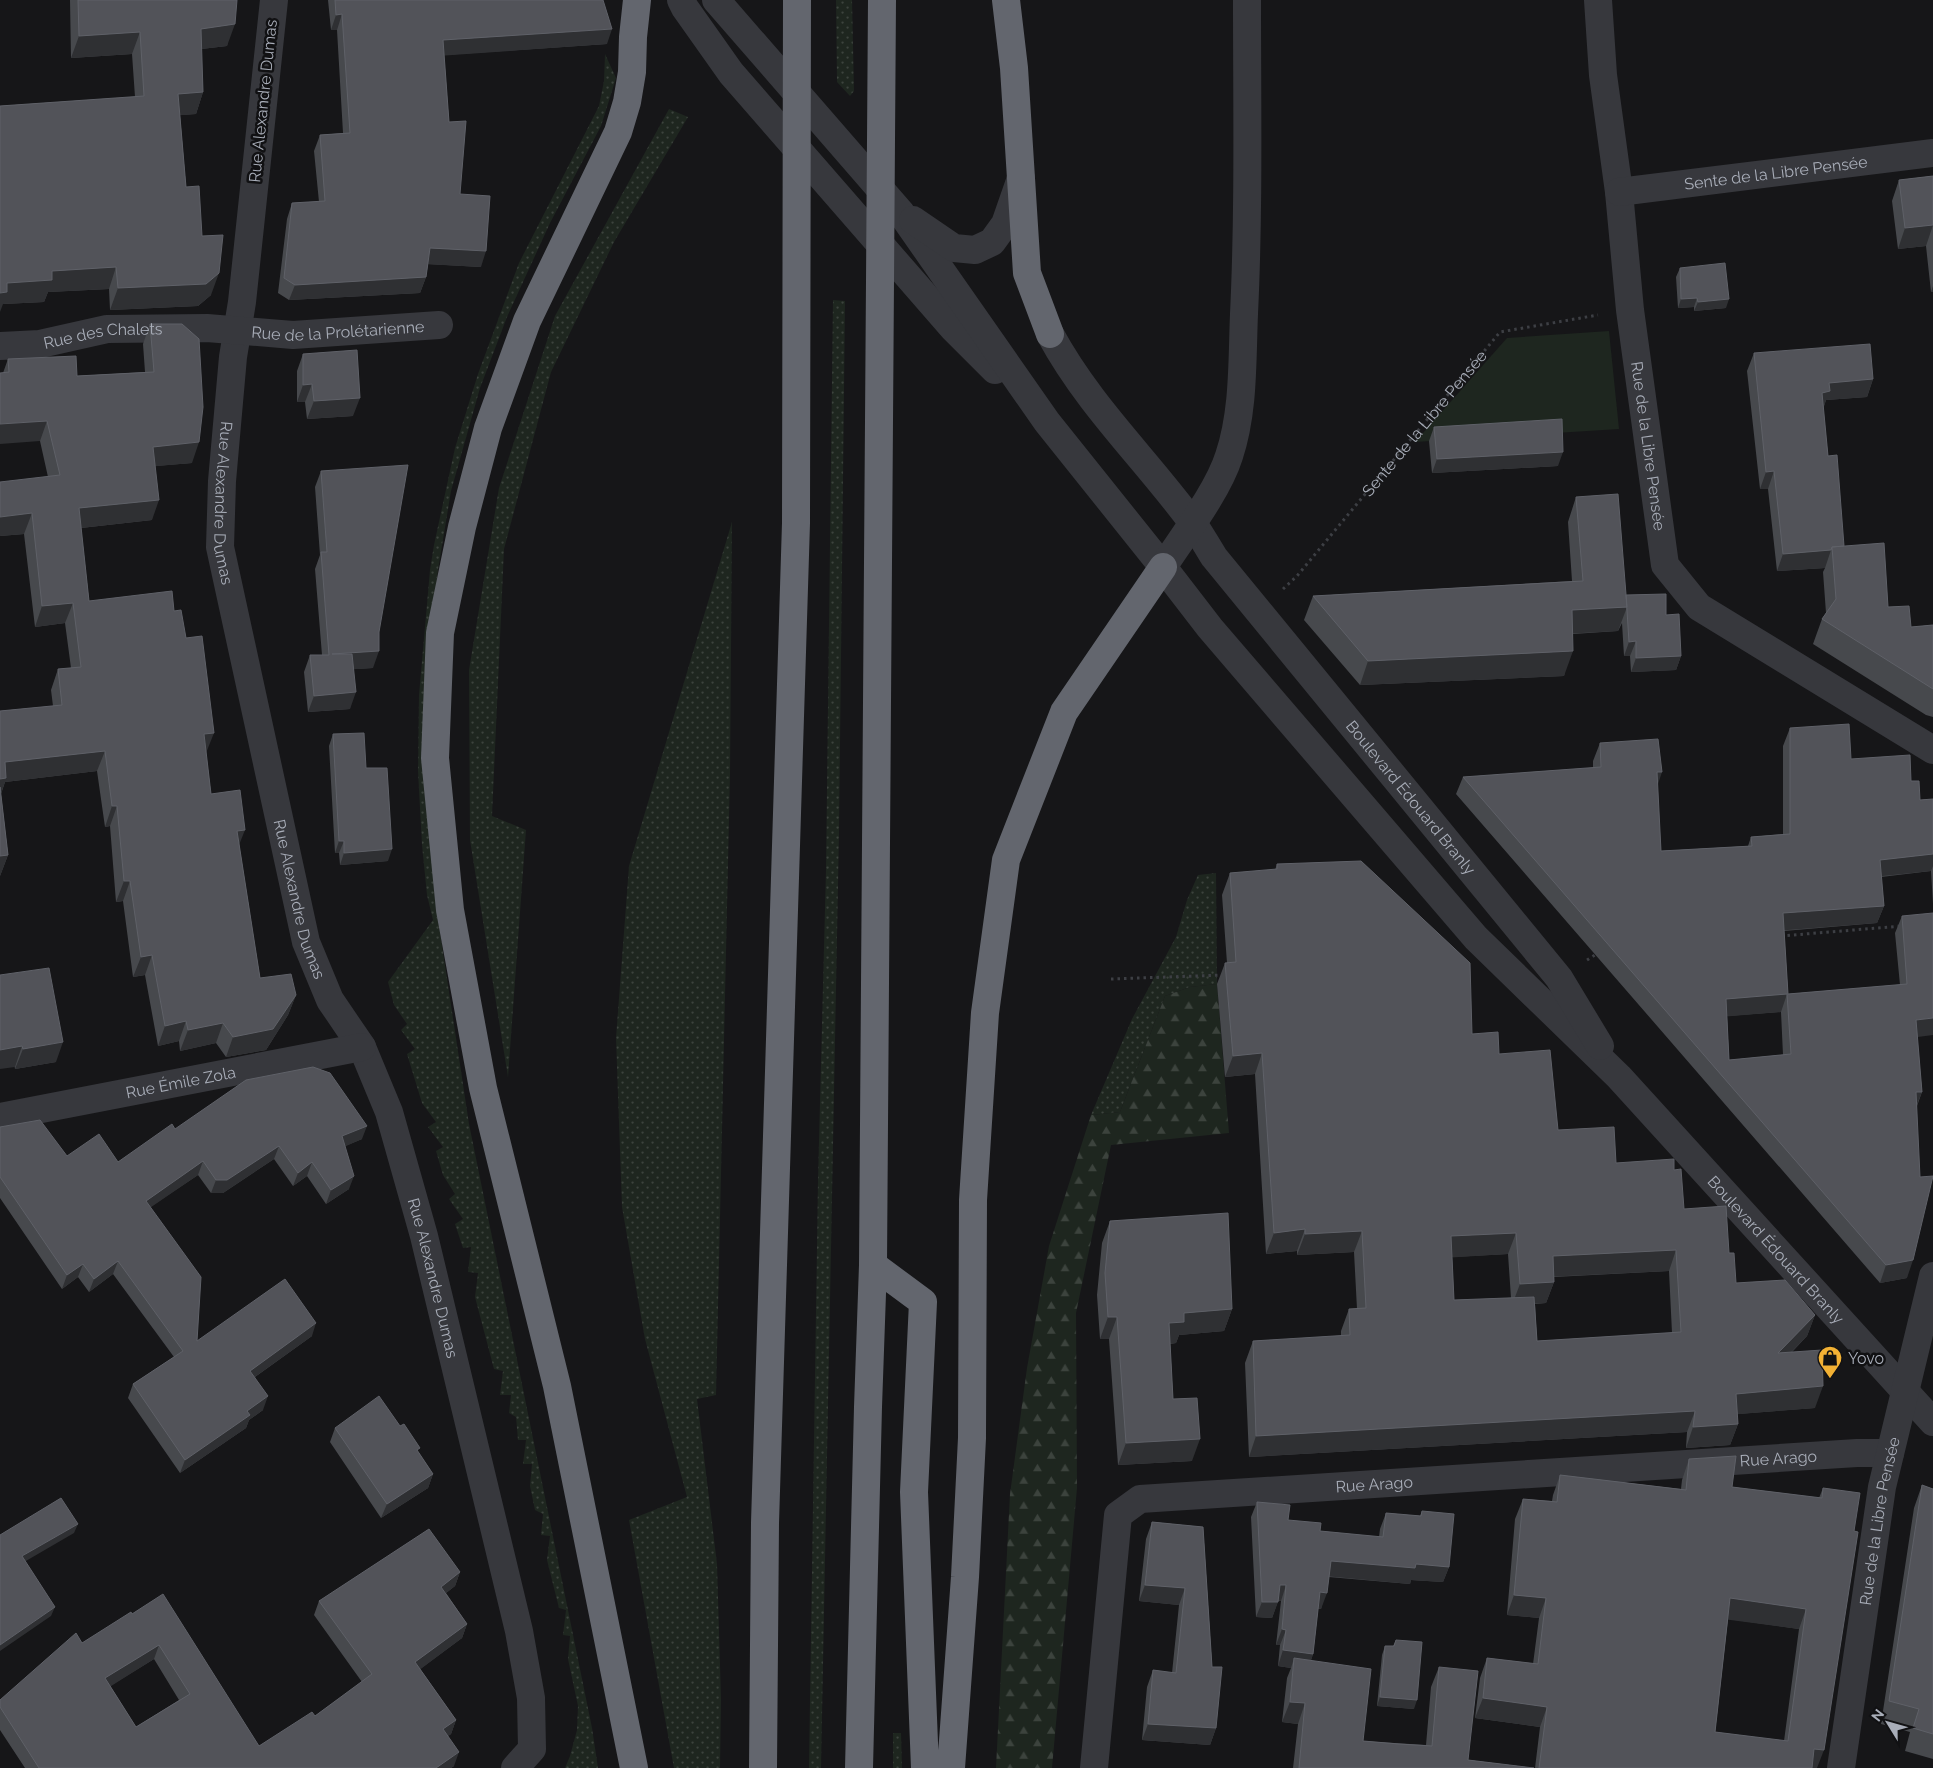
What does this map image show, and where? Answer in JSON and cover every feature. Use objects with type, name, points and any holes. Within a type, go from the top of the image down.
[{"type":"highway","points":[[634,1768],[557,1386],[483,1088],[450,910],[435,758],[440,633],[462,527],[488,428],[527,321],[618,132],[627,102],[632,72],[637,0]]},
{"type":"highway","points":[[763,1768],[765,1523],[796,524],[797,0]]},
{"type":"highway","points":[[859,1768],[873,1265],[882,0]]},
{"type":"highway","points":[[1006,0],[1014,68],[1027,273],[1050,334]]},
{"type":"highway","points":[[951,1768],[965,1577],[972,1438],[973,1200],[985,1014],[1006,860],[1064,712],[1164,566]]},
{"type":"highway","points":[[873,1265],[923,1302],[914,1492],[925,1768]]},
{"type":"street","name":"Rue Alexandre Dumas","points":[[274,0],[222,481],[220,547],[306,942],[330,1000],[362,1048],[390,1112],[416,1207],[520,1631],[531,1698],[532,1749],[515,1768]]},
{"type":"street","points":[[681,0],[684,8],[731,73],[952,328],[1047,422]]},
{"type":"street","points":[[1164,566],[1215,487],[1229,458],[1237,426],[1241,393],[1248,224],[1247,0]]},
{"type":"street","name":"Rue de la Libre Pensée","points":[[1598,0],[1603,75],[1618,192],[1630,310],[1665,565],[1700,607],[1933,750]]},
{"type":"street","points":[[723,8],[901,213],[1047,422]]},
{"type":"street","name":"Sente de la Libre Pensée","points":[[1618,192],[1933,153]]},
{"type":"street","points":[[901,213],[954,248],[975,250],[992,242],[1005,224],[1021,178]]},
{"type":"street","name":"Rue de la Prolétarienne","points":[[237,330],[293,335],[439,325]]},
{"type":"street","name":"Rue des Chalets","points":[[0,346],[40,344],[107,329],[207,328],[237,330]]},
{"type":"street","name":"Boulevard Édouard Branly","points":[[1050,334],[1066,365],[1091,400],[1192,522],[1214,557],[1559,978],[1619,1077]]},
{"type":"street","name":"Boulevard Édouard Branly","points":[[1047,422],[1164,566],[1210,628],[1476,938],[1619,1077],[1933,1422]]},
{"type":"street","name":"Rue Émile Zola","points":[[0,1117],[362,1048]]},
{"type":"street","name":"Rue de la Libre Pensée","points":[[1841,1768],[1882,1487],[1933,1276]]},
{"type":"street","name":"Rue Arago","points":[[1094,1768],[1118,1515],[1140,1499],[1857,1453],[1890,1453]]},
{"type":"path","name":"Sente de la Libre Pensée","points":[[1260,613],[1296,576],[1500,332],[1630,310]]},
{"type":"path","points":[[1777,936],[1904,926]]},
{"type":"path","points":[[1559,978],[1602,951]]},
{"type":"path","points":[[1111,979],[1229,974]]},
{"type":"green space","points":[[836,0],[852,0],[854,91],[850,96],[837,82]]},
{"type":"green space","points":[[605,54],[616,78],[601,126],[550,223],[507,317],[480,388],[451,491],[438,570],[427,661],[438,919],[469,1124],[592,1728],[598,1768],[565,1768],[577,1730],[578,1706],[568,1659],[570,1636],[563,1635],[566,1610],[559,1608],[547,1560],[550,1536],[541,1535],[543,1514],[535,1510],[530,1486],[532,1464],[523,1464],[526,1440],[518,1440],[516,1417],[509,1413],[511,1395],[500,1395],[503,1371],[494,1369],[475,1297],[478,1273],[468,1272],[471,1247],[463,1248],[455,1224],[463,1219],[449,1199],[455,1194],[443,1175],[436,1151],[443,1147],[428,1127],[436,1122],[422,1103],[407,1054],[415,1049],[401,1030],[407,1024],[394,1005],[388,982],[433,920],[427,895],[422,845],[418,771],[419,695],[430,570],[455,448],[478,374],[519,263],[599,106],[604,81]]},
{"type":"green space","points":[[669,109],[688,117],[614,242],[551,372],[504,549],[492,816],[526,830],[508,1077],[470,840],[469,670],[499,488],[555,316]]},
{"type":"green space","points":[[833,300],[845,301],[839,833],[821,1768],[809,1768],[818,1181],[826,870]]},
{"type":"green space","points":[[1609,331],[1619,429],[1415,442],[1507,338]]},
{"type":"green space","points":[[732,522],[730,775],[716,1395],[697,1399],[717,1564],[721,1699],[720,1768],[674,1768],[629,1520],[687,1497],[645,1339],[622,1207],[616,1038],[629,866]]},
{"type":"green space","points":[[1216,873],[1217,984],[1190,987],[1165,996],[1120,1112],[1091,1115],[1132,1019],[1176,937],[1187,900],[1198,875]]},
{"type":"green space","points":[[1217,984],[1229,1133],[1111,1145],[1076,1313],[1077,1488],[1052,1768],[996,1768],[1010,1494],[1027,1368],[1049,1246],[1091,1115],[1120,1112],[1165,996],[1190,987]]},
{"type":"green space","points":[[893,1733],[901,1733],[902,1768],[893,1768]]},
{"type":"building","points":[[78,0],[237,0],[235,24],[201,29],[203,92],[178,94],[186,187],[199,186],[202,236],[223,235],[219,273],[206,284],[118,288],[116,267],[52,271],[52,280],[7,283],[7,292],[0,293],[0,106],[144,96],[140,32],[79,36]]},
{"type":"building","points":[[335,0],[603,0],[612,29],[443,40],[449,122],[466,121],[460,194],[490,196],[486,251],[430,248],[426,277],[295,285],[284,278],[292,203],[325,201],[320,135],[350,133],[342,14],[336,15]]},
{"type":"building","points":[[1933,176],[1933,225],[1905,228],[1899,180]]},
{"type":"building","points":[[1725,263],[1729,299],[1698,302],[1697,298],[1681,299],[1680,268]]},
{"type":"building","points":[[150,324],[182,324],[199,339],[203,407],[199,442],[153,447],[159,500],[79,508],[89,601],[172,591],[174,611],[181,610],[186,638],[202,636],[214,733],[204,734],[211,794],[240,790],[245,830],[237,831],[260,978],[291,974],[296,995],[273,1029],[233,1037],[223,1023],[188,1030],[186,1021],[165,1026],[152,955],[141,957],[130,881],[124,881],[117,806],[112,806],[105,751],[5,762],[6,778],[0,779],[0,711],[62,705],[58,669],[81,667],[73,603],[42,606],[32,513],[0,517],[0,482],[60,475],[47,421],[0,424],[0,373],[9,372],[8,359],[76,356],[77,376],[154,372]]},
{"type":"building","points":[[1870,344],[1873,379],[1829,383],[1830,391],[1822,393],[1828,456],[1837,455],[1844,546],[1832,547],[1831,550],[1783,554],[1774,471],[1766,472],[1754,353]]},
{"type":"building","points":[[357,350],[360,398],[314,401],[312,384],[303,385],[303,354]]},
{"type":"building","points":[[1562,419],[1563,452],[1437,459],[1434,427]]},
{"type":"building","points":[[408,465],[379,632],[379,651],[332,654],[352,654],[356,692],[314,696],[310,655],[329,655],[321,552],[327,552],[321,471]]},
{"type":"building","points":[[1618,494],[1627,607],[1572,610],[1573,651],[1368,661],[1313,596],[1583,581],[1576,497]]},
{"type":"building","points":[[1884,543],[1888,607],[1909,606],[1911,627],[1933,625],[1933,689],[1822,619],[1836,599],[1832,547]]},
{"type":"building","points":[[1666,594],[1666,615],[1679,614],[1681,656],[1636,658],[1636,641],[1629,642],[1626,595]]},
{"type":"building","points":[[1849,724],[1851,759],[1910,755],[1911,781],[1919,781],[1920,800],[1933,799],[1933,854],[1880,860],[1884,906],[1783,913],[1788,994],[1907,984],[1902,916],[1933,913],[1933,1018],[1916,1020],[1922,1092],[1916,1092],[1920,1177],[1933,1176],[1913,1260],[1886,1265],[1463,777],[1601,767],[1600,743],[1658,739],[1662,772],[1657,772],[1661,851],[1752,846],[1751,837],[1790,834],[1790,728]],"holes":[[[1787,994],[1791,1054],[1729,1060],[1726,999]]]},
{"type":"building","points":[[364,733],[366,768],[387,768],[392,849],[344,853],[344,841],[339,841],[333,734]]},
{"type":"building","points":[[0,787],[8,855],[0,856]]},
{"type":"building","points":[[1361,861],[1470,963],[1472,1034],[1498,1032],[1499,1054],[1550,1050],[1558,1130],[1614,1127],[1616,1163],[1674,1159],[1674,1170],[1681,1169],[1684,1209],[1726,1206],[1729,1253],[1734,1253],[1736,1283],[1785,1280],[1815,1315],[1778,1353],[1822,1350],[1823,1386],[1736,1394],[1738,1424],[1693,1427],[1695,1411],[1256,1436],[1253,1341],[1350,1335],[1349,1309],[1366,1308],[1362,1231],[1305,1234],[1305,1229],[1274,1233],[1262,1053],[1233,1056],[1225,963],[1236,962],[1230,873],[1277,869],[1277,864]],"holes":[[[1516,1233],[1520,1284],[1554,1282],[1553,1256],[1676,1250],[1681,1332],[1537,1341],[1534,1297],[1454,1300],[1451,1236]]]},
{"type":"building","points":[[49,968],[63,1042],[23,1049],[22,1046],[0,1050],[0,975]]},
{"type":"building","points":[[313,1067],[330,1073],[367,1126],[342,1136],[354,1176],[331,1190],[312,1162],[298,1173],[279,1146],[227,1180],[216,1180],[203,1161],[146,1201],[201,1277],[197,1341],[285,1279],[316,1323],[250,1371],[268,1396],[247,1411],[250,1415],[185,1460],[133,1384],[183,1351],[118,1261],[94,1279],[83,1264],[67,1275],[0,1177],[0,1127],[40,1120],[67,1156],[99,1134],[118,1162],[172,1124],[175,1129],[246,1080]]},
{"type":"building","points":[[1228,1213],[1232,1309],[1184,1313],[1184,1322],[1169,1323],[1173,1399],[1197,1398],[1200,1439],[1126,1443],[1117,1317],[1108,1317],[1105,1273],[1110,1221]]},
{"type":"building","points":[[379,1396],[400,1426],[404,1424],[420,1448],[417,1450],[433,1474],[387,1504],[335,1428]]},
{"type":"building","points":[[1736,1456],[1732,1487],[1822,1498],[1823,1488],[1860,1493],[1854,1531],[1858,1532],[1824,1750],[1814,1749],[1812,1768],[1539,1768],[1547,1707],[1483,1698],[1487,1658],[1538,1664],[1546,1598],[1514,1595],[1523,1499],[1557,1502],[1560,1475],[1686,1490],[1689,1459]],"holes":[[[1730,1598],[1806,1609],[1788,1741],[1715,1732]]]},
{"type":"building","points":[[1922,1485],[1933,1489],[1933,1734],[1913,1728],[1919,1709],[1889,1701]]},
{"type":"building","points":[[61,1498],[78,1524],[22,1556],[55,1607],[0,1645],[0,1535]]},
{"type":"building","points":[[1257,1502],[1290,1505],[1288,1520],[1321,1523],[1320,1531],[1383,1537],[1386,1513],[1421,1516],[1422,1511],[1454,1514],[1449,1567],[1416,1564],[1415,1568],[1331,1561],[1327,1593],[1320,1592],[1313,1654],[1283,1650],[1286,1630],[1282,1629],[1286,1585],[1280,1585],[1278,1602],[1262,1602]]},
{"type":"building","points":[[1152,1522],[1203,1527],[1212,1667],[1222,1667],[1216,1728],[1148,1724],[1153,1670],[1176,1673],[1185,1588],[1145,1585]]},
{"type":"building","points":[[429,1529],[460,1572],[441,1587],[467,1624],[415,1662],[456,1720],[443,1729],[459,1752],[436,1768],[39,1768],[0,1707],[0,1700],[76,1633],[82,1643],[163,1594],[259,1746],[312,1712],[315,1716],[372,1674],[319,1601]],"holes":[[[159,1645],[190,1694],[136,1727],[105,1678]]]},
{"type":"building","points":[[1396,1640],[1422,1642],[1417,1700],[1380,1697],[1385,1646],[1394,1646]]},
{"type":"building","points":[[1294,1658],[1371,1669],[1363,1741],[1399,1744],[1432,1746],[1439,1667],[1478,1671],[1468,1760],[1534,1768],[1299,1768],[1305,1703],[1290,1702]]},
{"type":"place","name":"Yovo","points":[[1830,1379]]}]
